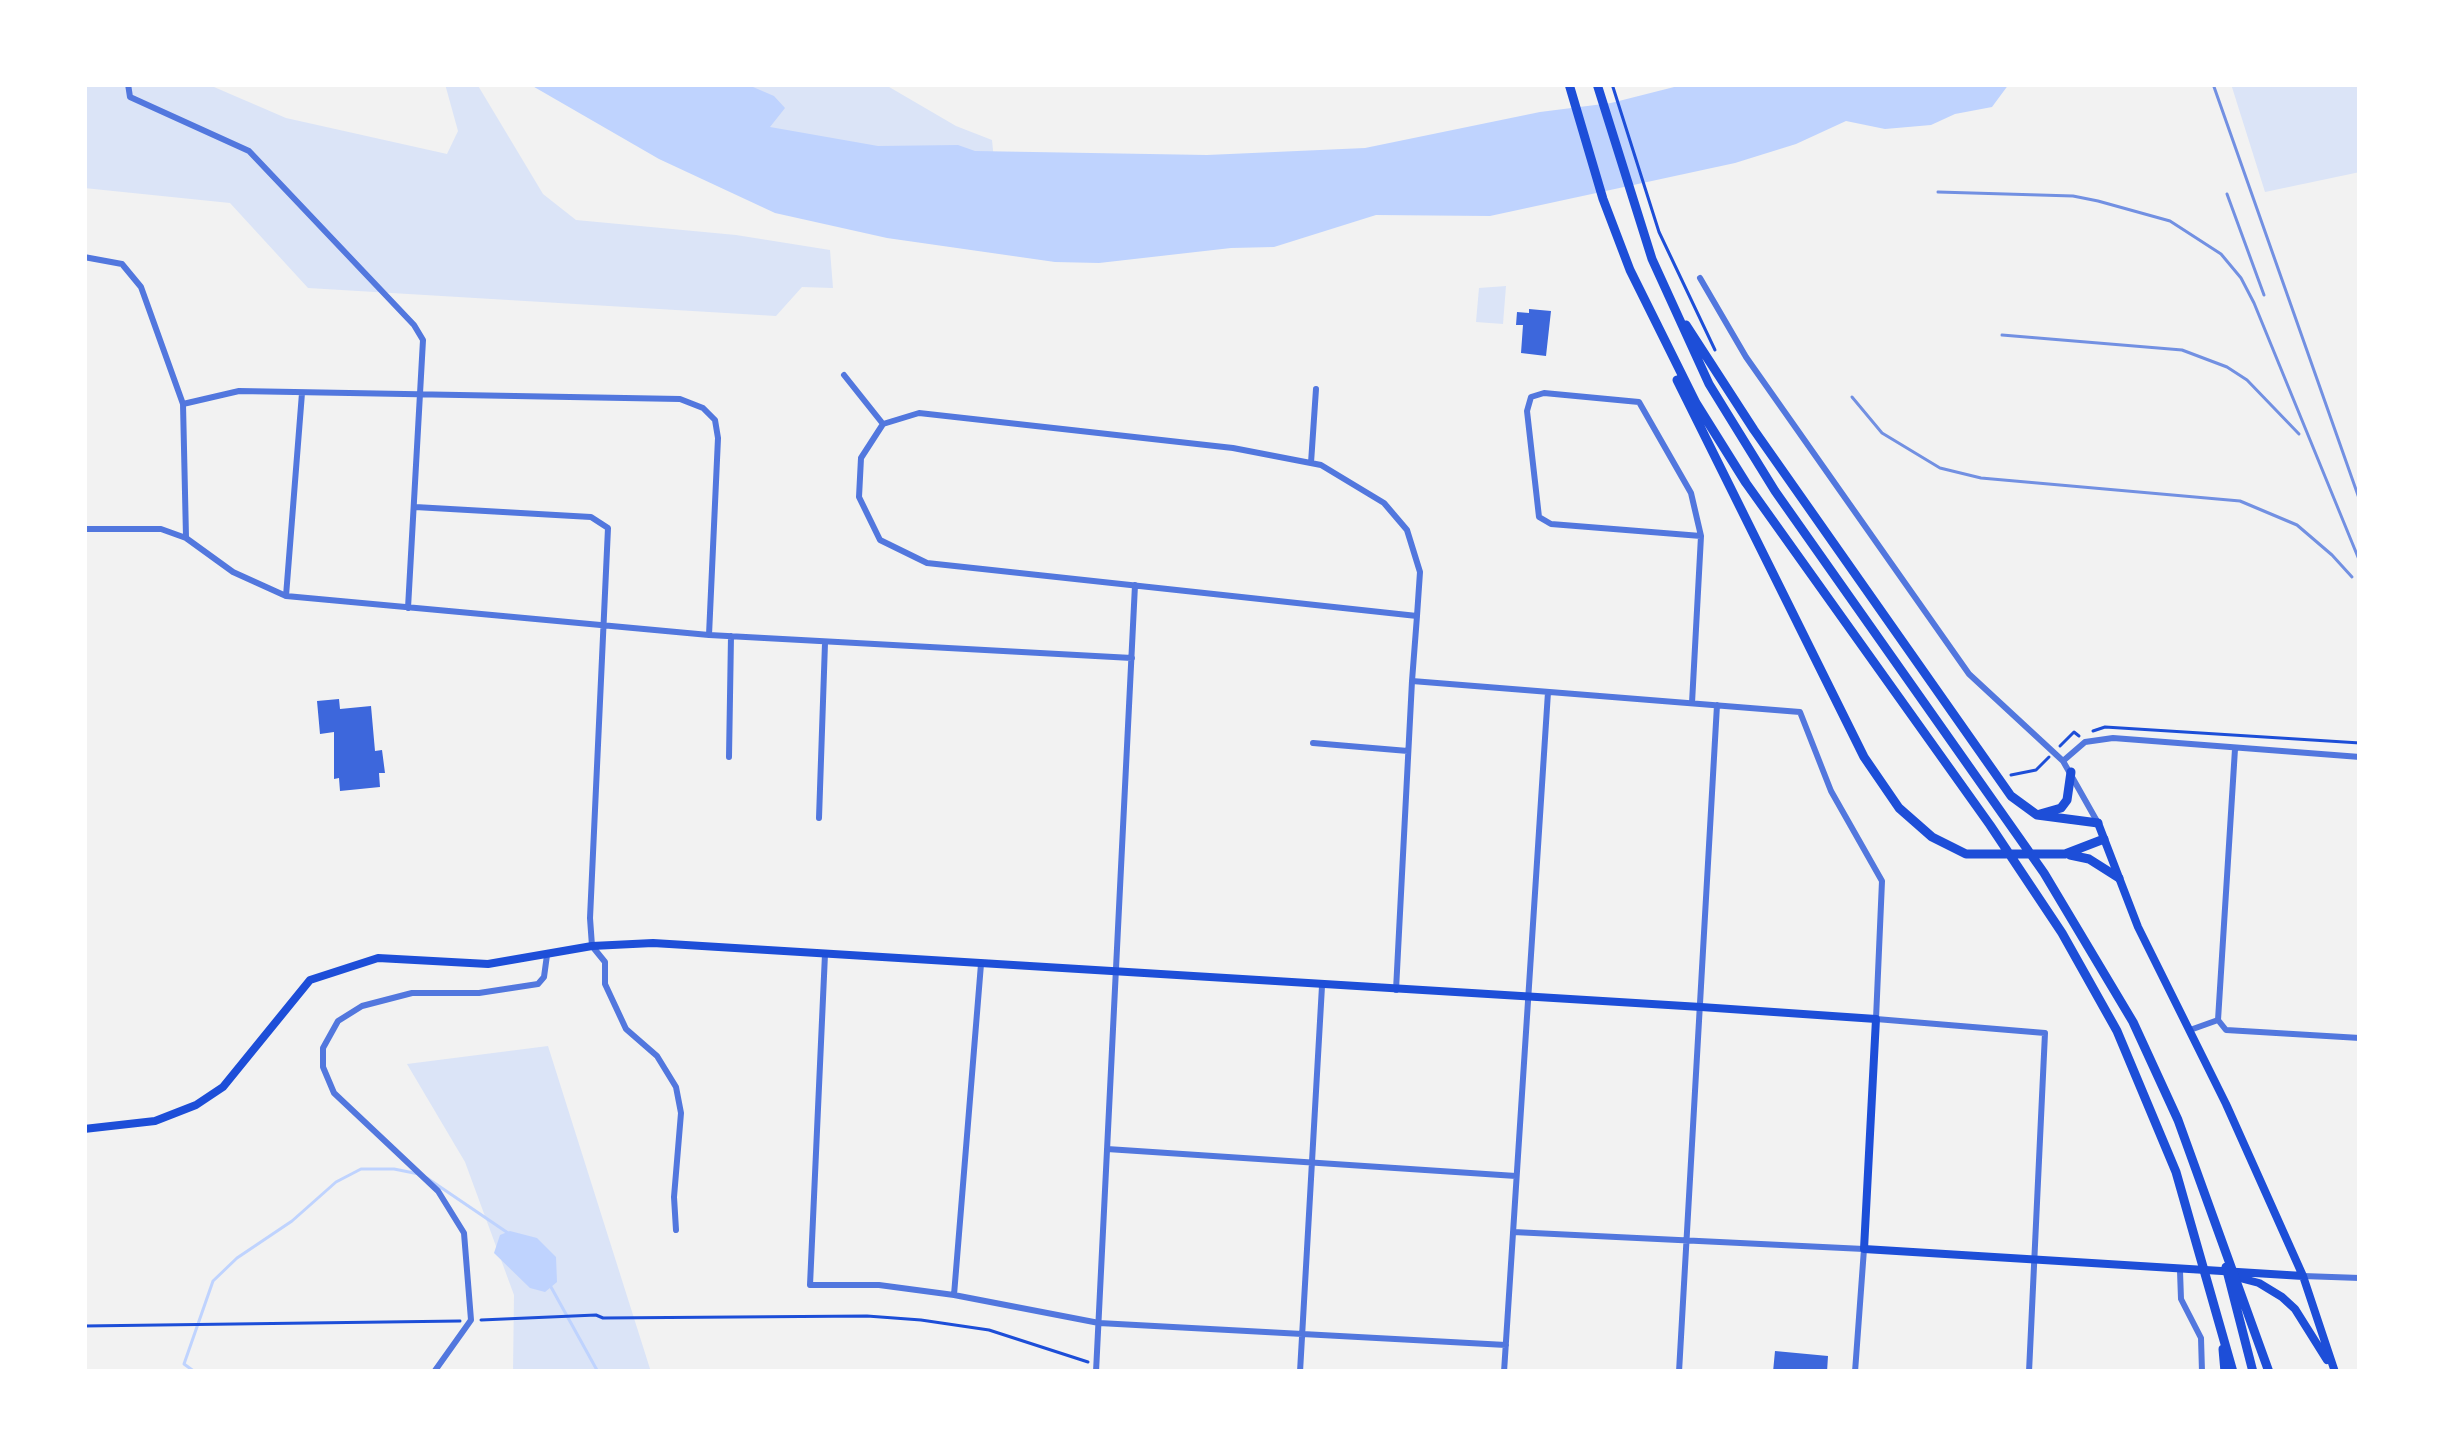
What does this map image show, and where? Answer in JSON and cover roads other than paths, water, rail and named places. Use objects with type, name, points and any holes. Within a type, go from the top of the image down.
[{"type":"highway","points":[[1569,84],[1603,199],[1691,413],[1864,757],[1899,808],[1932,837],[1966,854],[2065,854],[2089,859],[2119,878]]},
{"type":"highway","points":[[1597,84],[1652,259],[1709,384],[1775,491],[2044,873],[2133,1022],[2179,1120],[2216,1227],[2242,1312],[2253,1372]]},
{"type":"highway","points":[[1666,293],[1754,430],[2011,796],[2037,815],[2098,824]]},
{"type":"highway","points":[[1660,337],[1746,483],[1990,825],[2062,933],[2117,1031],[2194,1226],[2229,1372]]},
{"type":"highway","points":[[2037,815],[2061,808],[2072,789],[2071,772]]},
{"type":"highway","points":[[2065,854],[2104,839]]},
{"type":"highway","points":[[2242,1312],[2269,1372]]},
{"type":"main road","points":[[2098,824],[2138,927],[2303,1276],[2335,1372]]},
{"type":"main road","points":[[84,1129],[155,1121],[196,1106],[223,1087],[310,980],[378,958],[488,964],[592,946],[653,943],[1701,1007],[1876,1019],[1864,1249],[2303,1276]]},
{"type":"main road","points":[[2223,1274],[2259,1283],[2282,1297],[2306,1324],[2335,1372]]},
{"type":"street","points":[[128,84],[130,97],[249,151],[423,340],[408,608]]},
{"type":"street","points":[[84,257],[122,264],[141,286],[183,404],[186,538]]},
{"type":"street","points":[[1700,278],[1746,357],[1969,674],[2063,761],[2098,824]]},
{"type":"street","points":[[844,375],[883,424]]},
{"type":"street","points":[[1311,463],[1316,389]]},
{"type":"street","points":[[183,404],[239,391],[680,399],[704,408],[715,420],[718,438],[710,635]]},
{"type":"street","points":[[286,596],[302,393]]},
{"type":"street","points":[[1692,703],[1701,536],[1691,493],[1639,402],[1544,393],[1532,397],[1527,411],[1539,517],[1551,524],[1701,536]]},
{"type":"street","points":[[1396,990],[1420,572],[1407,530],[1384,503],[1311,463],[1233,448],[920,413],[883,424],[861,458],[859,497],[880,540],[927,562],[1417,616]]},
{"type":"street","points":[[415,507],[591,517],[608,528],[592,946],[605,962],[605,984],[626,1029],[657,1056],[676,1088],[681,1113],[676,1230]]},
{"type":"street","points":[[84,529],[161,529],[186,538],[233,572],[286,596],[710,635],[1132,658]]},
{"type":"street","points":[[1096,1368],[1135,584]]},
{"type":"street","points":[[729,757],[731,636]]},
{"type":"street","points":[[819,818],[825,643]]},
{"type":"street","points":[[1412,680],[1800,712],[1831,791],[1882,880],[1876,1019],[2045,1033],[2029,1372]]},
{"type":"street","points":[[1504,1372],[1548,692]]},
{"type":"street","points":[[1679,1372],[1718,705]]},
{"type":"street","points":[[2063,761],[2085,742],[2096,739],[2360,758]]},
{"type":"street","points":[[1313,743],[1408,751]]},
{"type":"street","points":[[2235,749],[2218,1020],[2226,1030],[2360,1038]]},
{"type":"street","points":[[825,954],[809,1285],[879,1285],[1099,1323],[1506,1345]]},
{"type":"street","points":[[434,1372],[471,1320],[464,1233],[438,1191],[334,1093],[323,1067],[323,1048],[338,1022],[362,1006],[412,993],[479,993],[538,984],[544,977],[547,955]]},
{"type":"street","points":[[954,1295],[981,963]]},
{"type":"street","points":[[1300,1372],[1322,986]]},
{"type":"street","points":[[2190,1030],[2218,1020]]},
{"type":"street","points":[[1107,1149],[1517,1176]]},
{"type":"street","points":[[1513,1232],[1864,1249],[1855,1372]]},
{"type":"street","points":[[2180,1270],[2181,1298],[2201,1338],[2203,1372]]},
{"type":"street","points":[[2303,1276],[2360,1277]]},
{"type":"water","points":[[529,84],[746,84],[774,96],[785,108],[770,127],[878,146],[1207,155],[1365,148],[1540,112],[1611,103],[1686,84],[2009,84],[1992,107],[1955,114],[1931,125],[1885,129],[1846,121],[1796,144],[1735,163],[1490,216],[1376,215],[1274,247],[1099,263],[1055,262],[887,238],[775,213],[659,159]]},
{"type":"water","points":[[510,1231],[537,1238],[556,1257],[557,1282],[545,1292],[530,1288],[494,1253],[500,1235]]},
{"type":"waterway","points":[[195,1372],[184,1364],[213,1281],[237,1258],[292,1221],[336,1182],[361,1169],[419,1174]]},
{"type":"waterway","points":[[427,1178],[508,1233]]},
{"type":"waterway","points":[[551,1287],[598,1372]]},
{"type":"railway","points":[[2213,84],[2360,501]]},
{"type":"railway","points":[[1938,192],[2098,201],[2170,221],[2221,254],[2254,303],[2360,562]]},
{"type":"railway","points":[[2227,194],[2264,295]]},
{"type":"railway","points":[[2002,335],[2182,350],[2247,380],[2299,434]]},
{"type":"railway","points":[[1852,397],[1882,433],[1940,468],[1981,478],[2240,501],[2297,525],[2352,577]]}]
